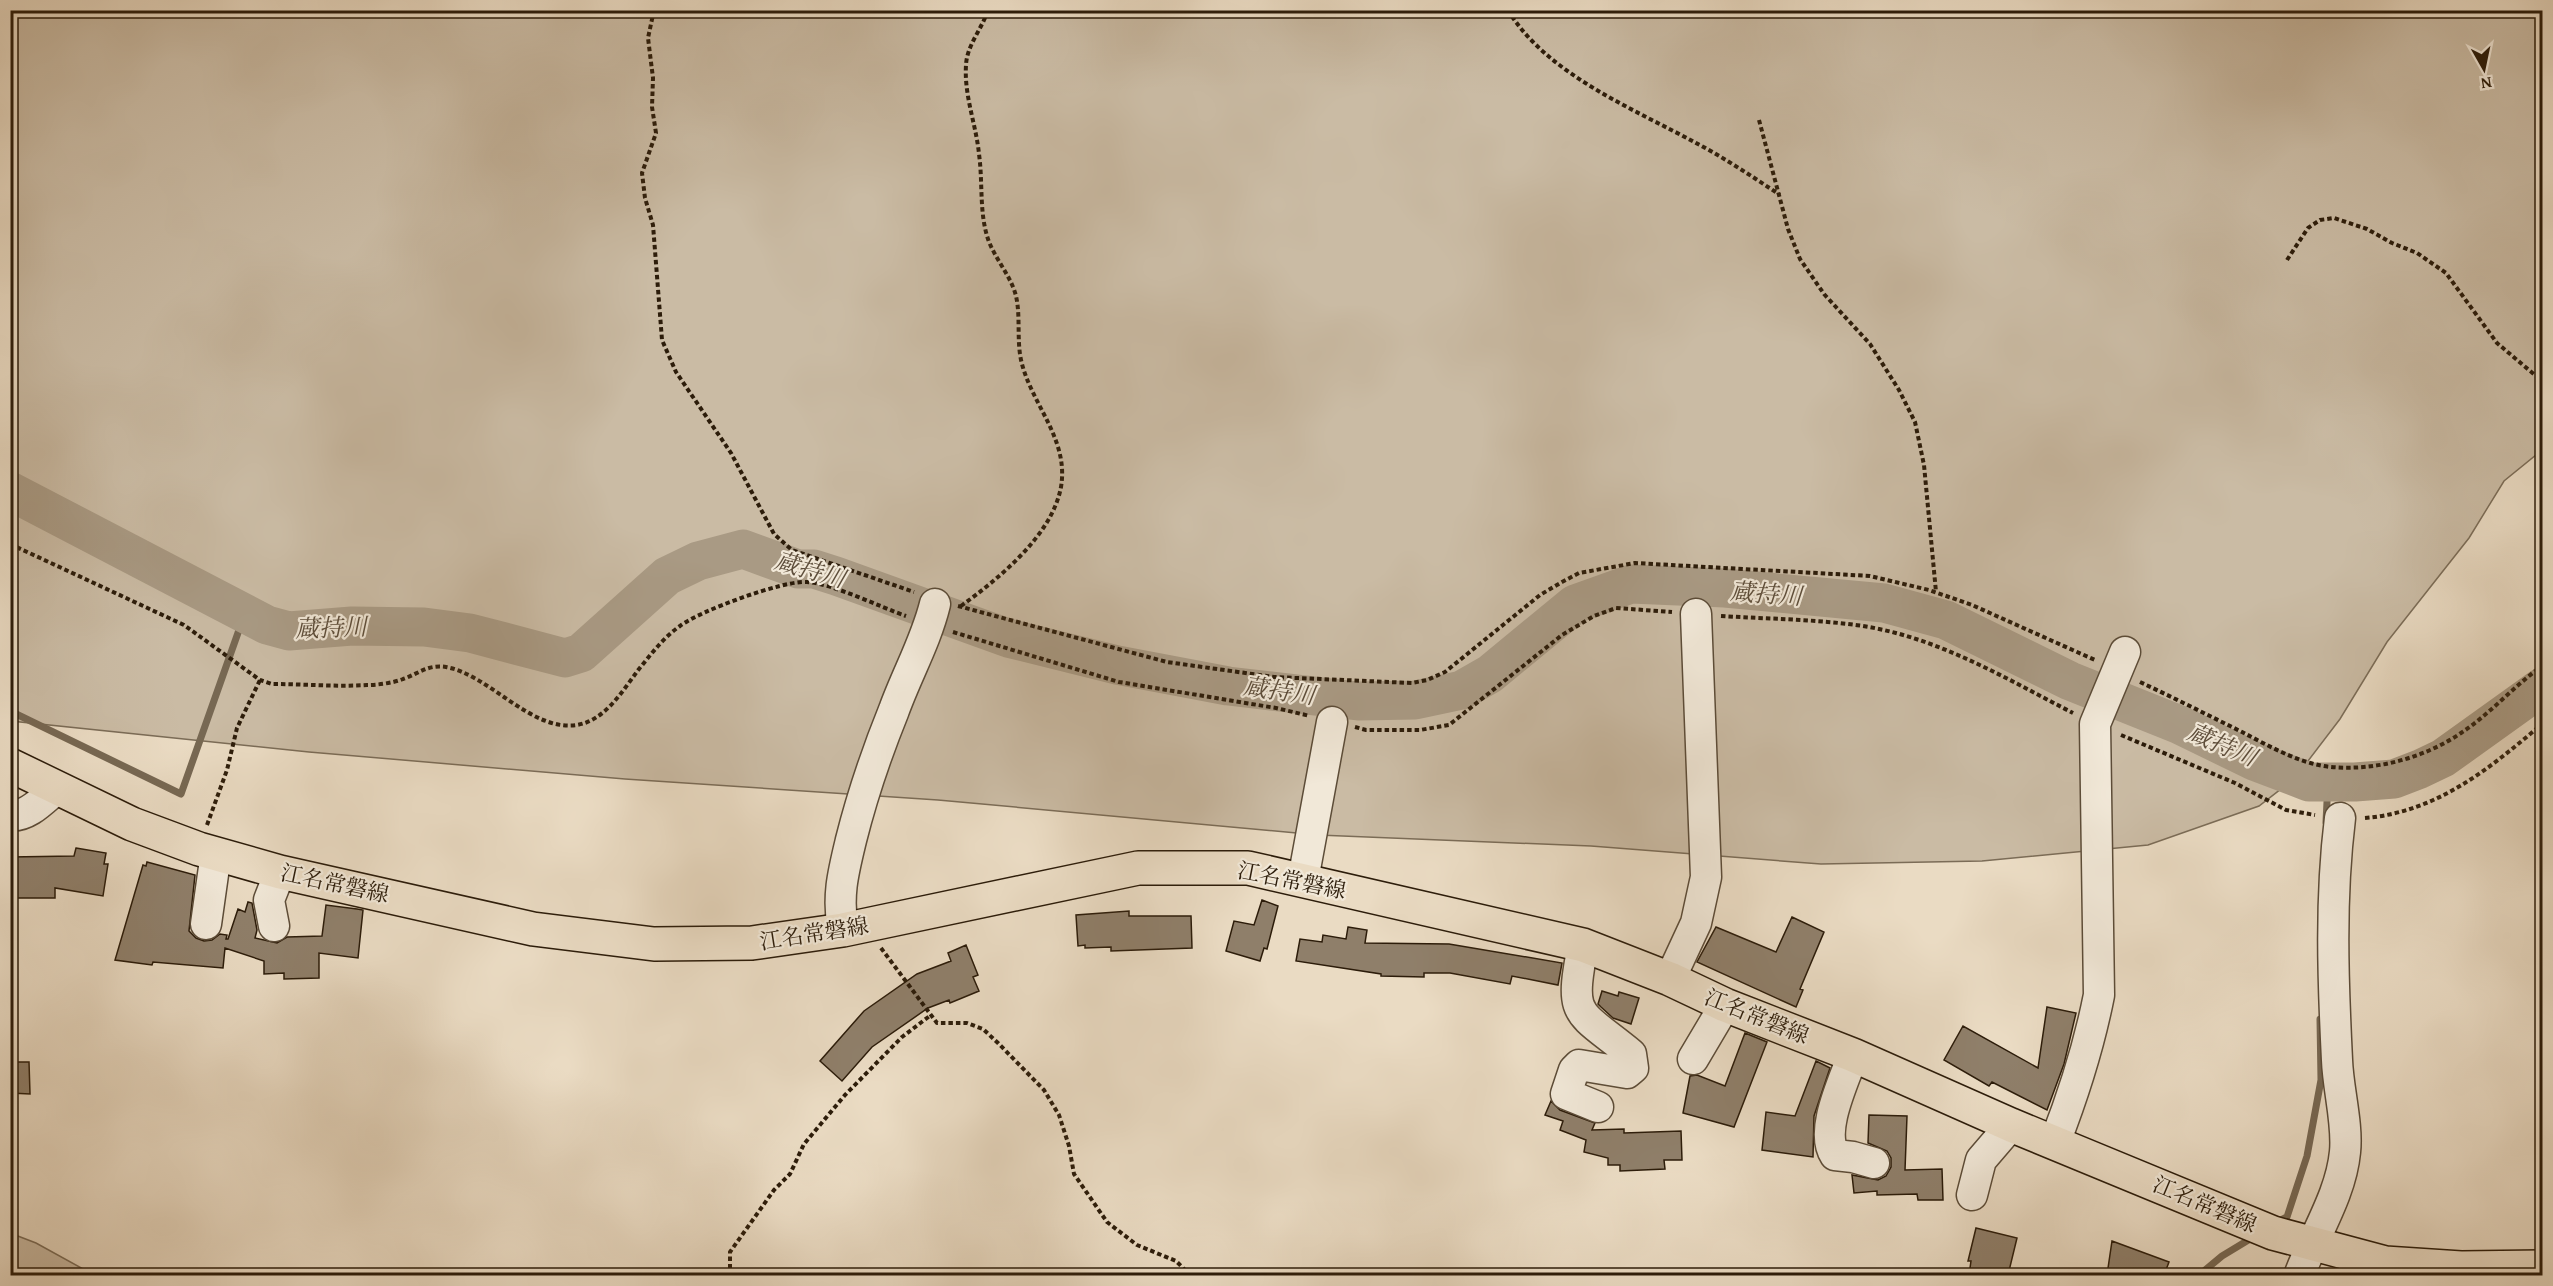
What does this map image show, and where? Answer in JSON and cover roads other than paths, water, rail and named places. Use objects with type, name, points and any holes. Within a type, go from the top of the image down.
[{"type":"main road","name":"江名常磐線","points":[[10,765],[132,824],[207,851],[280,872],[533,929],[654,944],[752,944],[856,928],[1138,868],[1248,868],[1583,945],[1670,979],[1725,1005],[1853,1055],[2011,1125],[2262,1228],[2311,1244],[2385,1263],[2461,1268],[2542,1267]]},
{"type":"street","points":[[856,928],[839,906],[859,809],[894,710],[942,612]]},
{"type":"street","points":[[1670,979],[1696,923],[1706,877],[1696,614]]},
{"type":"street","points":[[2055,1142],[2077,1085],[2092,1032],[2099,995],[2095,723],[2121,661]]},
{"type":"street","points":[[1303,880],[1332,722]]},
{"type":"street","points":[[10,815],[17,816],[29,811],[56,789]]},
{"type":"street","points":[[2299,1275],[2339,1180],[2346,1150],[2338,1079],[2333,928],[2334,867],[2340,818]]},
{"type":"street","points":[[206,924],[207,851]]},
{"type":"street","points":[[274,926],[269,900],[280,872]]},
{"type":"street","points":[[1583,945],[1576,984],[1576,1004],[1581,1014],[1631,1054],[1633,1061],[1633,1068],[1627,1072],[1579,1065],[1574,1070],[1566,1094],[1598,1107]]},
{"type":"street","points":[[1693,1059],[1725,1005]]},
{"type":"street","points":[[1853,1055],[1830,1126],[1830,1148],[1835,1155],[1874,1163]]},
{"type":"street","points":[[1972,1196],[1981,1160],[2011,1125]]},
{"type":"waterway","name":"蔵持川","points":[[10,491],[267,625],[289,631],[352,626],[424,627],[470,633],[565,658],[581,653],[667,576],[698,561],[743,549],[798,569],[814,569],[836,576],[1008,638],[1117,665],[1228,686],[1358,701],[1415,700],[1462,690],[1490,674],[1575,604],[1631,584],[1725,588],[1884,603],[1946,620],[2070,681],[2180,725],[2254,761],[2309,782],[2394,779],[2420,769],[2443,758],[2542,687]]},
{"type":"waterway","points":[[10,711],[181,794],[245,613]]},
{"type":"waterway","points":[[2326,822],[2328,782]]},
{"type":"waterway","points":[[2277,1222],[2287,1217],[2307,1156],[2321,1080],[2320,1019]]},
{"type":"waterway","points":[[2198,1276],[2222,1256],[2255,1236]]}]
